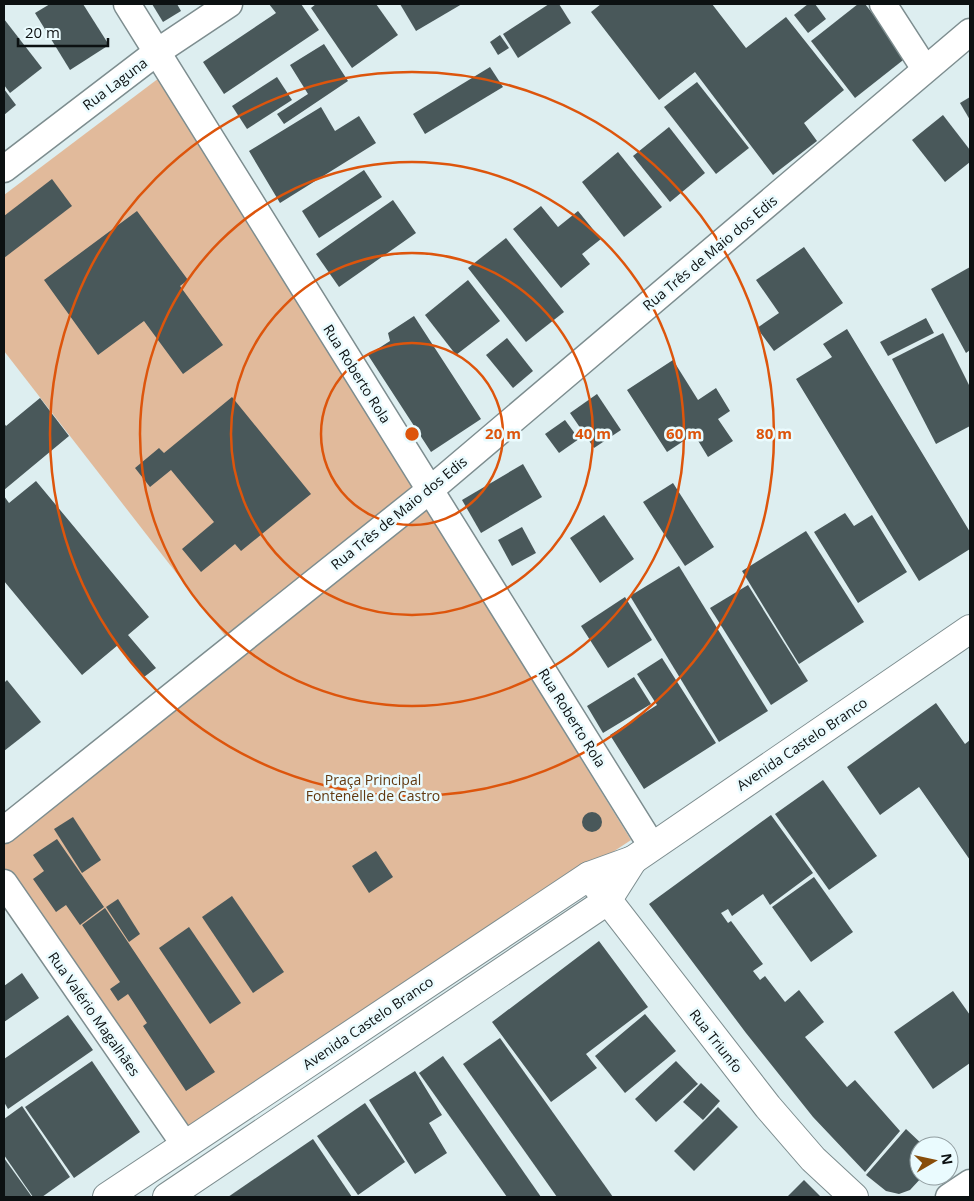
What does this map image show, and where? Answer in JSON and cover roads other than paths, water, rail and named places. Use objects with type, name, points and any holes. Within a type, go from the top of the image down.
[{"type":"main road","name":"Avenida Castelo Branco","points":[[107,1197],[588,876],[643,853],[970,629]]},
{"type":"main road","name":"Avenida Castelo Branco","points":[[167,1197],[607,901],[643,853]]},
{"type":"main road","name":"Rua Triunfo","points":[[588,876],[768,1107],[813,1159],[854,1197]]},
{"type":"street","name":"Rua Roberto Rola","points":[[127,4],[430,490],[643,853]]},
{"type":"street","name":"Rua Laguna","points":[[4,168],[157,52],[229,4]]},
{"type":"street","points":[[883,4],[925,69]]},
{"type":"street","name":"Rua Três de Maio dos Edis","points":[[4,830],[430,490],[970,32]]},
{"type":"street","name":"Rua Valério Magalhães","points":[[4,883],[185,1145]]},
{"type":"street","points":[[949,1197],[970,1183]]},
{"type":"park label","name":"Praça Principal Fontenelle de Castro","points":[[373,788]]}]
